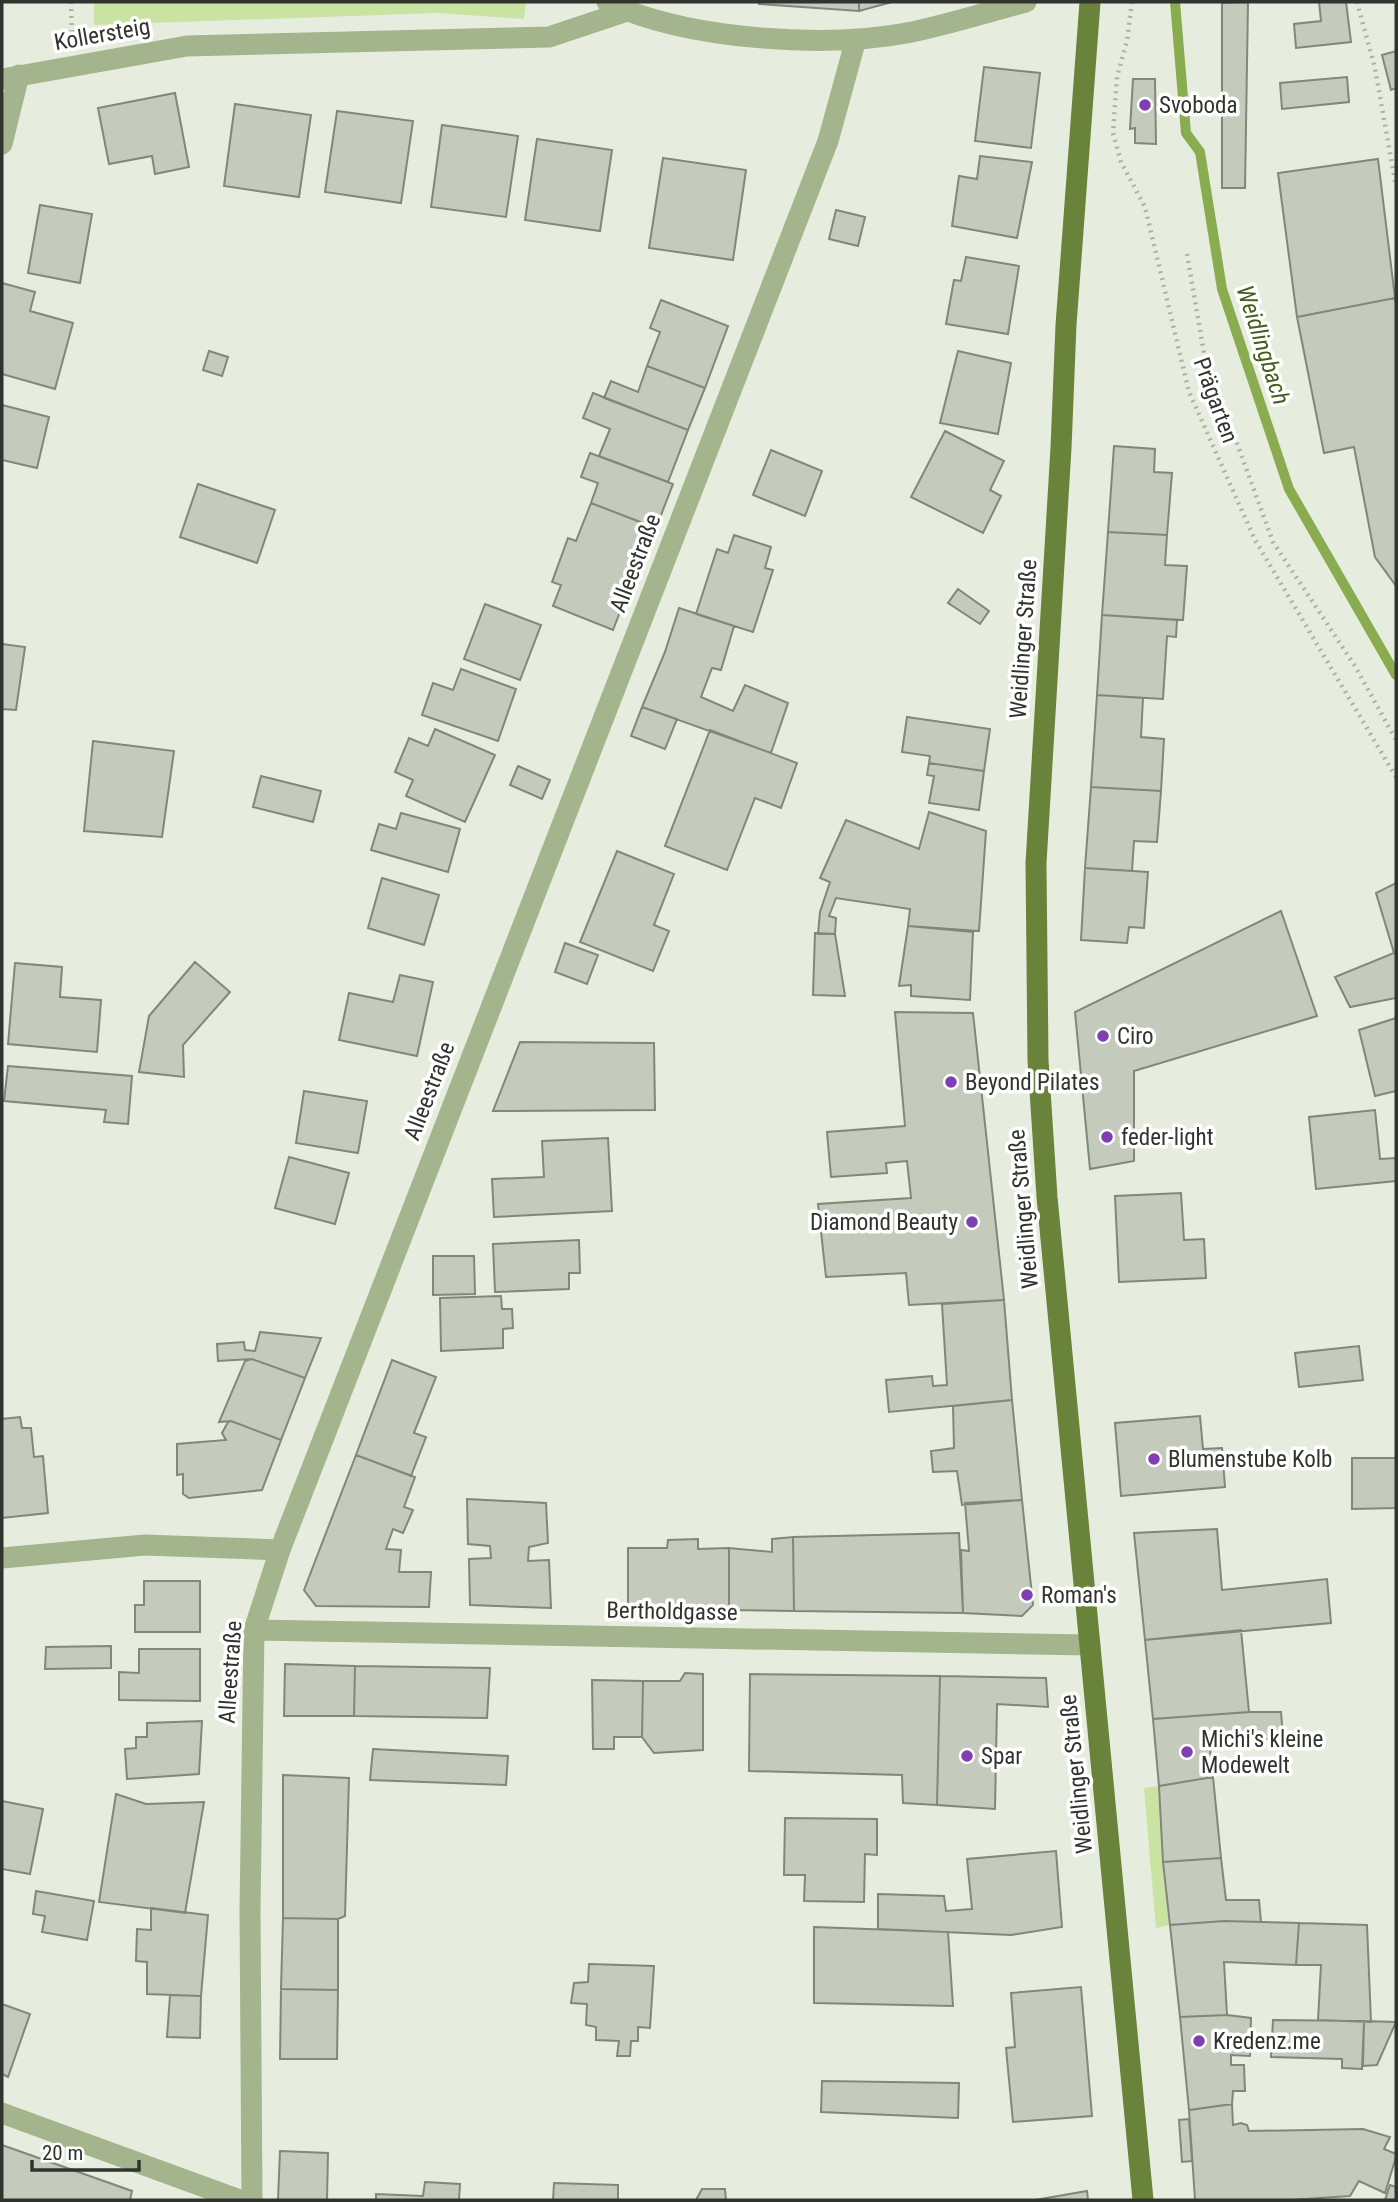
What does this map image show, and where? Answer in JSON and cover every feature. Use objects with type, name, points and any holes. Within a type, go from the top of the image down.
[{"type":"main road","name":"Weidlinger Straße","points":[[1090,2],[1066,325],[1062,448],[1036,863],[1035,974],[1047,1197],[1143,2200]]},
{"type":"street","points":[[607,2],[659,21],[744,36],[810,40],[856,39],[914,32],[1026,2]]},
{"type":"street","name":"Kollersteig","points":[[11,77],[187,46],[549,37],[627,11]]},
{"type":"street","name":"Alleestraße","points":[[252,2200],[250,1912],[254,1630],[280,1550],[828,141],[856,39]]},
{"type":"street","points":[[2,144],[11,77]]},
{"type":"street","points":[[2,1558],[145,1545],[280,1550]]},
{"type":"street","name":"Bertholdgasse","points":[[254,1630],[1090,1645]]},
{"type":"street","points":[[2,2113],[240,2200]]},
{"type":"path","points":[[71,2],[72,66]]},
{"type":"path","name":"Prägarten","points":[[1132,2],[1127,41],[1117,77],[1113,133],[1121,162],[1145,207],[1189,392],[1255,540],[1396,777]]},
{"type":"path","points":[[1357,2],[1375,68],[1396,187]]},
{"type":"path","points":[[1187,254],[1204,353],[1273,542],[1354,666],[1396,740]]},
{"type":"green space","points":[[94,2],[526,2],[524,19],[437,13],[94,25]]},
{"type":"green space","points":[[1159,1786],[1170,1925],[1156,1928],[1144,1788]]},
{"type":"building","points":[[859,2],[859,11],[759,4]]},
{"type":"building","points":[[859,2],[892,2],[859,11]]},
{"type":"building","points":[[1248,2],[1245,188],[1222,188],[1222,3]]},
{"type":"building","points":[[1319,2],[1346,2],[1351,42],[1296,48],[1294,24],[1321,21]]},
{"type":"building","points":[[1396,51],[1396,88],[1391,90],[1382,55]]},
{"type":"building","points":[[984,67],[1040,73],[1031,148],[975,141]]},
{"type":"building","points":[[1347,77],[1349,102],[1282,109],[1280,83]]},
{"type":"building","points":[[1133,79],[1155,79],[1156,144],[1135,143],[1135,128],[1130,129]]},
{"type":"building","points":[[175,93],[189,167],[155,174],[152,156],[109,164],[98,108]]},
{"type":"building","points":[[235,104],[311,115],[299,197],[224,186]]},
{"type":"building","points":[[337,111],[413,121],[401,203],[325,192]]},
{"type":"building","points":[[442,125],[518,136],[506,217],[431,207]]},
{"type":"building","points":[[537,139],[612,150],[600,231],[525,220]]},
{"type":"building","points":[[980,156],[1032,162],[1017,238],[952,226],[959,176],[977,179]]},
{"type":"building","points":[[663,158],[746,170],[733,260],[649,248]]},
{"type":"building","points":[[1378,159],[1395,298],[1297,317],[1278,173]]},
{"type":"building","points":[[40,205],[92,214],[80,283],[28,273]]},
{"type":"building","points":[[836,210],[865,217],[858,246],[829,239]]},
{"type":"building","points":[[966,257],[1019,266],[1008,334],[946,324],[954,280],[961,281]]},
{"type":"building","points":[[2,283],[35,292],[30,311],[73,323],[55,389],[2,374]]},
{"type":"building","points":[[1395,298],[1396,586],[1375,557],[1354,447],[1324,453],[1297,317]]},
{"type":"building","points":[[661,300],[728,326],[705,388],[647,366],[660,332],[650,328]]},
{"type":"building","points":[[209,351],[228,357],[222,376],[203,370]]},
{"type":"building","points":[[958,351],[1011,363],[998,434],[940,423]]},
{"type":"building","points":[[647,366],[705,388],[688,430],[604,398],[611,381],[638,392]]},
{"type":"building","points":[[593,393],[688,430],[668,482],[599,456],[610,429],[583,418]]},
{"type":"building","points":[[2,405],[49,417],[37,468],[2,460]]},
{"type":"building","points":[[945,431],[1004,461],[990,490],[1001,496],[983,533],[911,497]]},
{"type":"building","points":[[1114,446],[1155,449],[1154,472],[1172,473],[1167,535],[1108,532]]},
{"type":"building","points":[[771,450],[822,471],[805,516],[753,495]]},
{"type":"building","points":[[590,453],[673,484],[656,528],[591,503],[598,483],[581,477]]},
{"type":"building","points":[[198,484],[275,510],[257,563],[180,537]]},
{"type":"building","points":[[591,503],[653,527],[613,630],[553,606],[561,585],[552,582],[568,538],[576,541]]},
{"type":"building","points":[[1108,532],[1167,535],[1165,565],[1187,566],[1183,620],[1102,615]]},
{"type":"building","points":[[734,535],[771,547],[765,568],[773,570],[753,632],[696,614],[717,549],[728,553]]},
{"type":"building","points":[[958,589],[989,611],[980,624],[948,603]]},
{"type":"building","points":[[485,604],[541,625],[520,680],[464,659]]},
{"type":"building","points":[[679,608],[734,626],[721,670],[712,668],[701,697],[733,711],[745,685],[788,703],[771,753],[642,707],[665,652]]},
{"type":"building","points":[[1102,615],[1177,620],[1176,637],[1167,636],[1163,699],[1097,695]]},
{"type":"building","points":[[2,644],[25,647],[16,710],[2,709]]},
{"type":"building","points":[[461,669],[516,689],[498,741],[422,715],[433,683],[453,690]]},
{"type":"building","points":[[1097,695],[1143,698],[1141,737],[1164,739],[1161,791],[1091,787]]},
{"type":"building","points":[[642,707],[677,719],[665,749],[631,736]]},
{"type":"building","points":[[907,717],[990,729],[984,771],[929,763],[930,756],[902,752]]},
{"type":"building","points":[[435,729],[495,755],[465,822],[406,796],[413,780],[395,772],[409,738],[428,746]]},
{"type":"building","points":[[710,730],[797,763],[781,808],[755,798],[727,870],[665,846]]},
{"type":"building","points":[[93,741],[174,751],[162,837],[84,831]]},
{"type":"building","points":[[929,763],[984,771],[979,810],[929,803],[934,776],[927,775]]},
{"type":"building","points":[[518,766],[550,780],[542,799],[510,785]]},
{"type":"building","points":[[261,776],[321,791],[313,822],[253,807]]},
{"type":"building","points":[[1091,787],[1161,791],[1157,842],[1134,841],[1132,871],[1085,868]]},
{"type":"building","points":[[929,812],[986,831],[979,931],[908,926],[910,909],[836,898],[829,916],[836,918],[835,934],[818,934],[820,912],[830,882],[820,878],[846,820],[919,849]]},
{"type":"building","points":[[401,813],[460,829],[448,872],[371,850],[379,824],[396,829]]},
{"type":"building","points":[[617,851],[674,874],[654,925],[669,931],[653,971],[580,942]]},
{"type":"building","points":[[1085,868],[1148,872],[1144,928],[1129,927],[1127,943],[1081,940]]},
{"type":"building","points":[[382,878],[439,895],[424,945],[368,928]]},
{"type":"building","points":[[1396,883],[1396,998],[1350,1007],[1335,977],[1394,953],[1376,893]]},
{"type":"building","points":[[1281,911],[1317,1016],[1134,1071],[1134,1161],[1090,1169],[1075,1012]]},
{"type":"building","points":[[908,926],[973,932],[970,1000],[911,996],[911,985],[899,986]]},
{"type":"building","points":[[815,933],[835,934],[845,996],[813,995]]},
{"type":"building","points":[[565,943],[598,955],[587,984],[555,972]]},
{"type":"building","points":[[195,962],[230,992],[183,1045],[184,1077],[139,1072],[149,1016]]},
{"type":"building","points":[[15,963],[62,967],[60,997],[101,1000],[97,1052],[8,1044]]},
{"type":"building","points":[[400,975],[433,982],[417,1056],[339,1040],[349,993],[393,1002]]},
{"type":"building","points":[[895,1012],[973,1013],[1004,1300],[909,1305],[906,1273],[826,1277],[818,1204],[911,1198],[907,1161],[886,1163],[887,1173],[831,1177],[827,1132],[905,1126]]},
{"type":"building","points":[[1396,1018],[1396,1091],[1375,1096],[1359,1030]]},
{"type":"building","points":[[520,1042],[654,1043],[655,1110],[493,1111]]},
{"type":"building","points":[[8,1066],[132,1076],[128,1124],[104,1122],[106,1110],[4,1101]]},
{"type":"building","points":[[304,1091],[367,1101],[358,1153],[296,1143]]},
{"type":"building","points":[[1375,1110],[1380,1159],[1396,1158],[1396,1181],[1316,1189],[1309,1117]]},
{"type":"building","points":[[608,1138],[612,1211],[494,1217],[492,1179],[544,1177],[542,1141]]},
{"type":"building","points":[[289,1157],[349,1173],[335,1224],[275,1208]]},
{"type":"building","points":[[1181,1193],[1184,1240],[1204,1239],[1206,1278],[1119,1282],[1115,1196]]},
{"type":"building","points":[[579,1240],[580,1273],[569,1273],[569,1289],[495,1292],[493,1244]]},
{"type":"building","points":[[433,1256],[474,1256],[475,1294],[433,1295]]},
{"type":"building","points":[[501,1296],[502,1309],[512,1309],[513,1328],[503,1329],[503,1348],[441,1351],[440,1298]]},
{"type":"building","points":[[1004,1300],[1012,1400],[889,1412],[886,1380],[932,1376],[933,1386],[947,1385],[942,1304]]},
{"type":"building","points":[[260,1332],[321,1338],[305,1378],[252,1359],[218,1361],[217,1344],[244,1342],[245,1350],[255,1351]]},
{"type":"building","points":[[1359,1346],[1363,1380],[1299,1387],[1295,1353]]},
{"type":"building","points":[[252,1359],[305,1378],[281,1440],[231,1421],[219,1422],[245,1361]]},
{"type":"building","points":[[392,1360],[436,1377],[414,1433],[426,1437],[411,1476],[356,1455]]},
{"type":"building","points":[[1012,1400],[1022,1500],[962,1505],[957,1471],[933,1472],[931,1451],[954,1448],[953,1406]]},
{"type":"building","points":[[1200,1416],[1203,1449],[1222,1448],[1225,1487],[1121,1496],[1115,1423]]},
{"type":"building","points":[[20,1417],[22,1428],[31,1428],[34,1457],[43,1456],[48,1513],[2,1518],[2,1419]]},
{"type":"building","points":[[231,1421],[281,1440],[262,1490],[189,1498],[183,1494],[183,1474],[177,1475],[177,1444],[226,1440],[222,1433]]},
{"type":"building","points":[[356,1455],[415,1477],[404,1507],[413,1510],[403,1533],[393,1529],[386,1549],[401,1550],[399,1572],[431,1572],[429,1607],[316,1606],[304,1590]]},
{"type":"building","points":[[1352,1458],[1396,1458],[1396,1508],[1352,1509]]},
{"type":"building","points":[[467,1499],[546,1503],[548,1543],[529,1547],[528,1561],[549,1560],[551,1608],[470,1605],[469,1559],[491,1558],[490,1546],[468,1544]]},
{"type":"building","points":[[1022,1500],[1033,1605],[1022,1616],[963,1613],[961,1550],[969,1551],[965,1503]]},
{"type":"building","points":[[1217,1529],[1222,1590],[1327,1579],[1331,1623],[1145,1640],[1134,1533]]},
{"type":"building","points":[[959,1533],[963,1613],[794,1611],[793,1537]]},
{"type":"building","points":[[793,1537],[794,1611],[729,1610],[729,1548],[772,1552],[772,1539]]},
{"type":"building","points":[[698,1539],[698,1549],[729,1548],[729,1610],[628,1611],[628,1548],[667,1548],[668,1540]]},
{"type":"building","points":[[144,1581],[200,1581],[200,1632],[135,1632],[135,1605],[144,1605]]},
{"type":"building","points":[[1241,1630],[1249,1712],[1153,1719],[1145,1640]]},
{"type":"building","points":[[111,1646],[111,1668],[45,1669],[46,1647]]},
{"type":"building","points":[[139,1649],[200,1649],[200,1701],[119,1700],[119,1672],[139,1673]]},
{"type":"building","points":[[285,1664],[355,1666],[354,1716],[284,1716]]},
{"type":"building","points":[[355,1666],[490,1668],[487,1718],[354,1716]]},
{"type":"building","points":[[685,1673],[703,1674],[703,1750],[654,1753],[642,1737],[643,1681],[680,1681]]},
{"type":"building","points":[[750,1674],[940,1676],[937,1805],[903,1803],[902,1775],[749,1771]]},
{"type":"building","name":"Spar","points":[[940,1676],[1046,1678],[1048,1707],[997,1704],[995,1809],[937,1805]]},
{"type":"building","points":[[592,1680],[643,1681],[642,1737],[614,1737],[614,1749],[593,1749]]},
{"type":"building","points":[[1281,1712],[1283,1737],[1241,1742],[1240,1735],[1209,1738],[1213,1777],[1159,1786],[1153,1719]]},
{"type":"building","points":[[202,1721],[199,1774],[127,1779],[125,1749],[136,1748],[136,1737],[147,1737],[147,1723]]},
{"type":"building","points":[[373,1749],[508,1756],[506,1785],[370,1780]]},
{"type":"building","points":[[283,1775],[349,1778],[345,1916],[338,1919],[283,1918]]},
{"type":"building","points":[[1213,1777],[1221,1858],[1163,1862],[1159,1786]]},
{"type":"building","points":[[116,1794],[146,1804],[204,1802],[185,1913],[99,1902]]},
{"type":"building","points":[[2,1801],[43,1809],[30,1874],[2,1869]]},
{"type":"building","points":[[785,1818],[877,1819],[877,1855],[865,1854],[864,1902],[804,1901],[805,1875],[784,1875]]},
{"type":"building","points":[[1056,1851],[1062,1927],[1011,1935],[878,1929],[878,1894],[944,1896],[946,1911],[972,1909],[967,1859]]},
{"type":"building","points":[[1221,1858],[1226,1900],[1259,1900],[1261,1922],[1224,1921],[1170,1925],[1163,1862]]},
{"type":"building","points":[[36,1891],[94,1901],[87,1940],[42,1932],[45,1916],[33,1914]]},
{"type":"building","points":[[151,1908],[208,1915],[201,1996],[147,1994],[147,1962],[136,1961],[137,1929],[151,1930]]},
{"type":"building","points":[[283,1918],[338,1919],[338,1990],[281,1989]]},
{"type":"building","points":[[1224,1921],[1299,1923],[1296,1965],[1224,1962],[1227,2015],[1180,2017],[1170,1925]]},
{"type":"building","points":[[1299,1923],[1367,1925],[1371,2022],[1318,2020],[1321,1965],[1296,1965]]},
{"type":"building","points":[[814,1927],[948,1932],[953,2006],[814,2003]]},
{"type":"building","points":[[589,1964],[654,1966],[650,2028],[638,2027],[638,2041],[631,2041],[630,2056],[617,2056],[619,2041],[596,2040],[596,2027],[586,2025],[587,2004],[571,2003],[574,1983],[588,1982]]},
{"type":"building","points":[[1081,1987],[1092,2116],[1013,2122],[1006,2048],[1015,2047],[1011,1993]]},
{"type":"building","points":[[281,1989],[338,1990],[337,2059],[280,2059]]},
{"type":"building","points":[[170,1995],[201,1996],[200,2038],[167,2037]]},
{"type":"building","points":[[2,2004],[30,2014],[8,2077],[2,2074]]},
{"type":"building","points":[[1227,2015],[1251,2018],[1250,2056],[1231,2055],[1231,2065],[1244,2065],[1245,2091],[1233,2091],[1232,2104],[1189,2110],[1180,2017]]},
{"type":"building","points":[[1273,2020],[1364,2021],[1362,2069],[1342,2068],[1342,2059],[1271,2057]]},
{"type":"building","points":[[1364,2021],[1396,2022],[1377,2065],[1363,2066]]},
{"type":"building","points":[[822,2081],[959,2083],[958,2118],[821,2112]]},
{"type":"building","points":[[1232,2104],[1233,2125],[1247,2125],[1249,2131],[1363,2129],[1390,2137],[1384,2149],[1396,2154],[1396,2157],[1385,2193],[1359,2181],[1350,2196],[1290,2200],[1195,2200],[1189,2110]]},
{"type":"building","points":[[1189,2119],[1192,2161],[1182,2162],[1179,2120]]},
{"type":"building","points":[[2,2145],[132,2191],[130,2200],[2,2200]]},
{"type":"building","points":[[280,2151],[328,2153],[327,2200],[278,2200]]},
{"type":"building","points":[[425,2182],[460,2184],[459,2200],[376,2200],[376,2194],[423,2196]]},
{"type":"building","points":[[554,2183],[618,2185],[618,2200],[553,2200]]},
{"type":"building","points":[[1390,2185],[1396,2187],[1396,2200],[1385,2200]]},
{"type":"building","points":[[702,2189],[725,2189],[726,2200],[696,2200]]},
{"type":"building","points":[[1087,2191],[1088,2200],[1035,2200]]},
{"type":"waterway","name":"Weidlingbach","points":[[1175,2],[1186,133],[1200,152],[1222,289],[1289,489],[1396,675]]},
{"type":"place","name":"Svoboda","points":[[1145,105]]},
{"type":"place","name":"Ciro","points":[[1103,1036]]},
{"type":"place","name":"Beyond Pilates","points":[[951,1082]]},
{"type":"place","name":"feder-light","points":[[1107,1137]]},
{"type":"place","name":"Diamond Beauty","points":[[972,1222]]},
{"type":"place","name":"Blumenstube Kolb","points":[[1154,1459]]},
{"type":"place","name":"Roman's","points":[[1027,1595]]},
{"type":"place","name":"Michi's kleine Modewelt","points":[[1187,1752]]},
{"type":"place","name":"Spar","points":[[967,1756]]},
{"type":"place","name":"Kredenz.me","points":[[1199,2041]]}]
